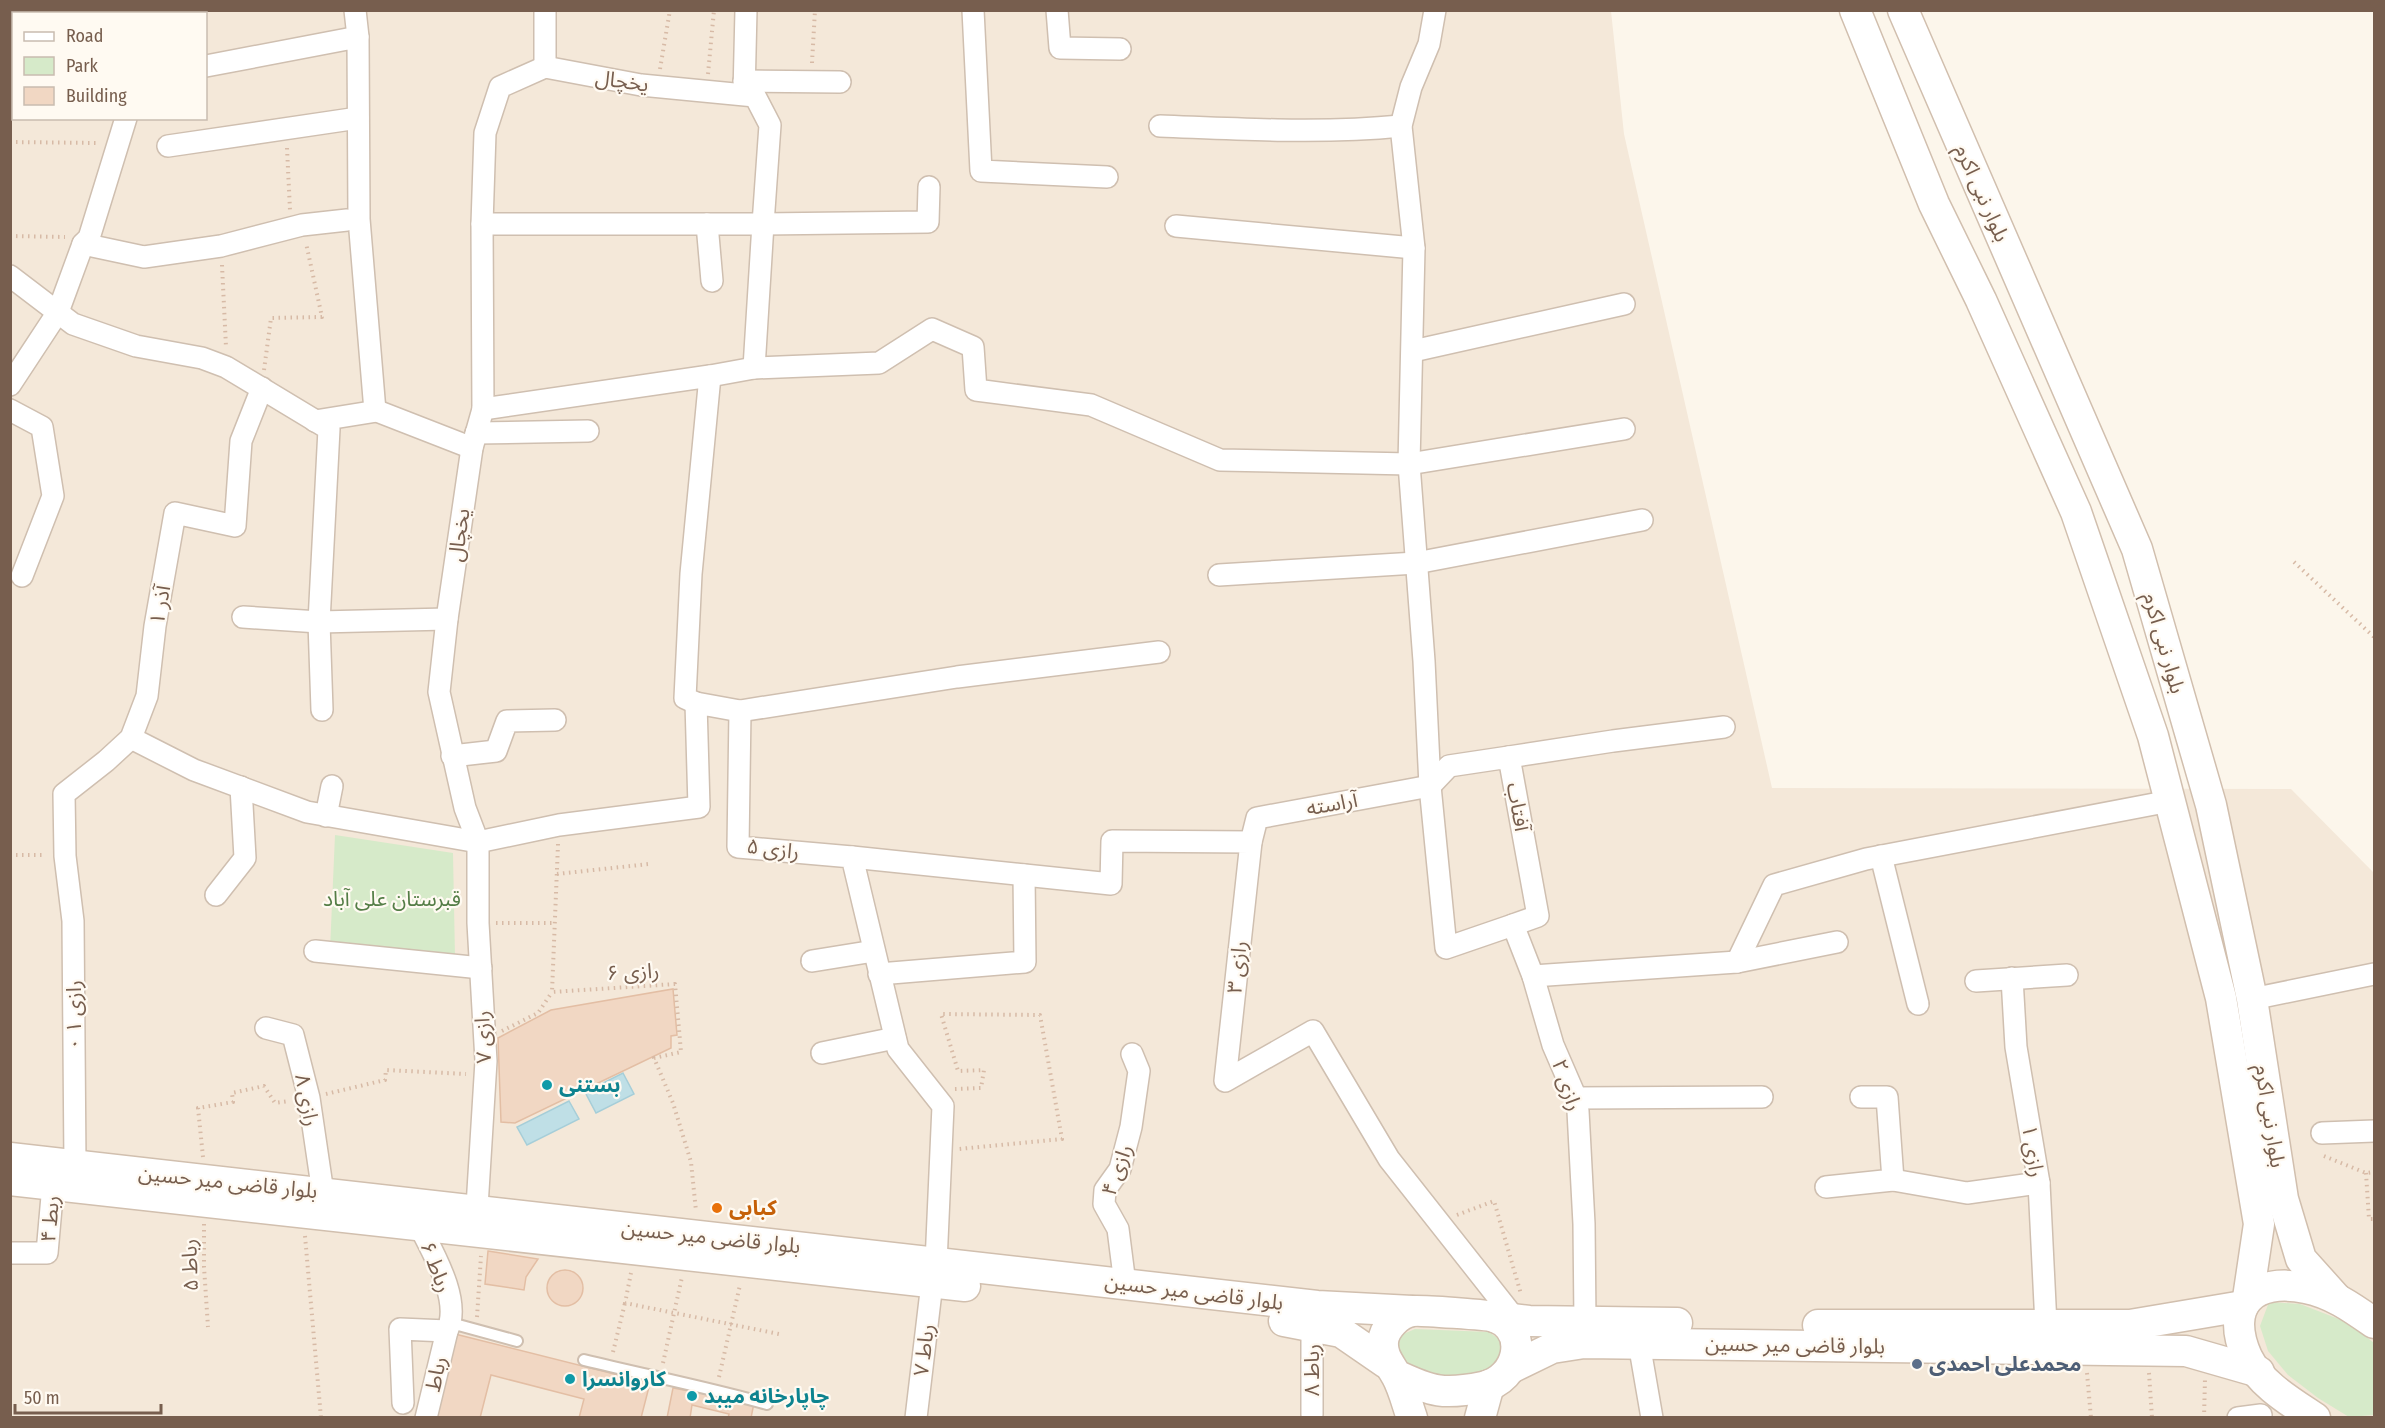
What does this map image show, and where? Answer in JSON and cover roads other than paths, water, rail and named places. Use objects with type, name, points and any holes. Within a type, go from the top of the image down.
[{"type":"main road","name":"بلوار نبی اکرم","points":[[1856,10],[1934,204],[1981,300],[2076,512],[2153,736],[2221,998],[2259,1224],[2245,1302],[2238,1314],[2240,1334],[2248,1358],[2291,1418]]},
{"type":"main road","name":"بلوار نبی اکرم","points":[[1903,10],[2137,549],[2211,805],[2252,999],[2283,1199],[2301,1259],[2352,1304]]},
{"type":"main road","points":[[1934,204],[1978,185]]},
{"type":"main road","name":"بلوار قاضی میر حسین","points":[[10,1158],[75,1165],[205,1191]]},
{"type":"main road","name":"بلوار قاضی میر حسین","points":[[10,1180],[53,1185],[205,1191],[313,1203],[478,1232],[698,1236],[1128,1302],[1312,1325],[1341,1332],[1391,1369],[1425,1389],[1458,1392],[1489,1385],[1503,1379],[1513,1367],[1552,1348],[1584,1343],[2147,1349],[2186,1351],[2262,1376]]},
{"type":"main road","name":"بلوار قاضی میر حسین","points":[[313,1203],[419,1225],[478,1232],[934,1273],[1125,1284],[1317,1306],[1513,1319],[1764,1325],[2130,1324],[2245,1302],[2270,1285],[2306,1288],[2352,1304]]},
{"type":"main road","points":[[2352,1304],[2374,1323]]},
{"type":"main road","points":[[1412,1311],[1393,1321],[1383,1341],[1391,1369],[1412,1418]]},
{"type":"main road","points":[[1513,1319],[1510,1329],[1517,1347],[1513,1367]]},
{"type":"main road","points":[[2262,1376],[2288,1400],[2315,1418]]},
{"type":"main road","points":[[1480,1418],[1489,1385]]},
{"type":"street","points":[[355,10],[358,37],[359,219],[375,411]]},
{"type":"street","points":[[545,10],[545,67]]},
{"type":"street","points":[[746,10],[744,87],[755,96],[770,125],[754,368]]},
{"type":"street","points":[[973,10],[981,171],[1107,177]]},
{"type":"street","points":[[1057,10],[1060,48],[1120,49]]},
{"type":"street","points":[[1435,10],[1429,44],[1411,87],[1401,126],[1414,248],[1409,464],[1424,661],[1430,786],[1446,948],[1513,925]]},
{"type":"street","points":[[207,66],[358,37]]},
{"type":"street","name":"یخچال","points":[[478,842],[465,808],[439,692],[447,619],[474,440],[483,409],[482,224],[485,133],[500,87],[545,67],[657,87],[706,90],[811,81],[840,82]]},
{"type":"street","points":[[168,146],[358,118]]},
{"type":"street","points":[[10,385],[58,312],[86,241],[125,120]]},
{"type":"street","points":[[1160,126],[1357,130],[1401,126]]},
{"type":"street","points":[[482,224],[928,222],[929,187]]},
{"type":"street","points":[[86,241],[144,257],[221,246],[296,227],[347,220]]},
{"type":"street","points":[[707,224],[712,281]]},
{"type":"street","points":[[1176,226],[1414,248]]},
{"type":"street","points":[[10,276],[73,324],[136,346],[202,358],[226,367],[329,429],[320,622],[322,710]]},
{"type":"street","points":[[1413,351],[1624,304]]},
{"type":"street","points":[[483,409],[754,368],[879,363],[932,329],[973,347],[976,390],[1091,405],[1220,460],[1409,464],[1624,429]]},
{"type":"street","points":[[710,376],[691,574],[685,698],[696,703],[740,711],[957,677],[1159,652]]},
{"type":"street","name":"آذر ۱","points":[[66,861],[64,794],[131,738],[147,696],[155,626],[175,513],[236,525],[241,441],[262,388]]},
{"type":"street","points":[[10,410],[42,427],[53,496],[22,576]]},
{"type":"street","points":[[315,421],[375,411],[474,440],[588,431]]},
{"type":"street","points":[[1219,575],[1416,563],[1642,520]]},
{"type":"street","points":[[243,616],[320,622],[447,619]]},
{"type":"street","points":[[131,738],[194,770],[307,812],[478,842],[559,825],[699,807],[696,703]]},
{"type":"street","name":"رازی ۵","points":[[740,711],[738,847],[852,857]]},
{"type":"street","points":[[452,756],[496,751],[507,721],[555,720]]},
{"type":"street","points":[[1509,757],[1724,727]]},
{"type":"street","name":"آفتاب","points":[[1430,786],[1449,766],[1509,757],[1538,916],[1513,925]]},
{"type":"street","points":[[326,816],[332,786]]},
{"type":"street","name":"آراسته","points":[[1251,842],[1257,818],[1430,786]]},
{"type":"street","points":[[216,895],[244,858],[241,788]]},
{"type":"street","points":[[1737,962],[1774,885],[1881,856],[2170,801]]},
{"type":"street","points":[[934,1273],[943,1106],[898,1049],[852,857],[1111,884],[1112,841],[1251,842]]},
{"type":"street","name":"رازی ۷","points":[[478,842],[478,923],[485,1076],[478,1232]]},
{"type":"street","name":"رازی ۳","points":[[1251,842],[1224,1081],[1313,1030],[1389,1159],[1513,1319]]},
{"type":"street","points":[[1881,856],[1918,1004]]},
{"type":"street","name":"رازی ۱ ۰","points":[[66,861],[73,921],[75,1165]]},
{"type":"street","points":[[879,974],[1025,962],[1024,875]]},
{"type":"street","name":"رازی ۲","points":[[1513,925],[1533,976],[1553,1045],[1576,1098],[1584,1224],[1585,1322]]},
{"type":"street","points":[[1533,976],[1737,962],[1837,942]]},
{"type":"street","points":[[315,951],[480,968]]},
{"type":"street","points":[[812,961],[874,951]]},
{"type":"street","points":[[2252,999],[2374,974]]},
{"type":"street","points":[[1976,981],[2067,975]]},
{"type":"street","name":"رازی ۱","points":[[2012,978],[2016,1047],[2039,1183],[2046,1325]]},
{"type":"street","name":"رازی ۸","points":[[266,1028],[293,1035],[309,1098],[313,1203]]},
{"type":"street","points":[[822,1053],[895,1038]]},
{"type":"street","name":"رازی ۴","points":[[1125,1284],[1118,1229],[1104,1204],[1105,1190],[1120,1169],[1131,1127],[1139,1071],[1132,1054]]},
{"type":"street","points":[[1576,1098],[1762,1097]]},
{"type":"street","points":[[1861,1097],[1887,1097],[1893,1180]]},
{"type":"street","points":[[2322,1133],[2374,1131]]},
{"type":"street","points":[[1826,1187],[1893,1180],[1967,1193],[2039,1183]]},
{"type":"street","name":"ربط ۴","points":[[10,1253],[47,1253],[53,1185]]},
{"type":"street","name":"رباط ۶","points":[[419,1225],[449,1292],[449,1327]]},
{"type":"street","name":"رباط ۷","points":[[916,1418],[934,1273]]},
{"type":"street","name":"رباط ۸","points":[[1312,1325],[1312,1415]]},
{"type":"street","points":[[403,1403],[400,1329],[449,1327]]},
{"type":"street","name":"رباط","points":[[426,1418],[449,1327]]},
{"type":"street","points":[[1639,1343],[1652,1418]]},
{"type":"street","points":[[2238,1418],[2261,1415]]},
{"type":"lane","points":[[449,1327],[517,1341]]},
{"type":"lane","points":[[584,1360],[646,1376],[716,1389],[767,1404]]},
{"type":"water","points":[[623,1073],[634,1094],[596,1113],[585,1092]]},
{"type":"water","points":[[569,1101],[579,1119],[527,1145],[517,1127]]},
{"type":"place","name":"بستنی","points":[[547,1085]]},
{"type":"place","name":"کبابی","points":[[717,1208]]},
{"type":"place","name":"محمدعلی احمدی","points":[[1917,1364]]},
{"type":"place","name":"کاروانسرا","points":[[570,1379]]},
{"type":"place","name":"چاپارخانه میبد","points":[[692,1396]]},
{"type":"park label","name":"قبرستان علی آباد","points":[[392,899]]}]
